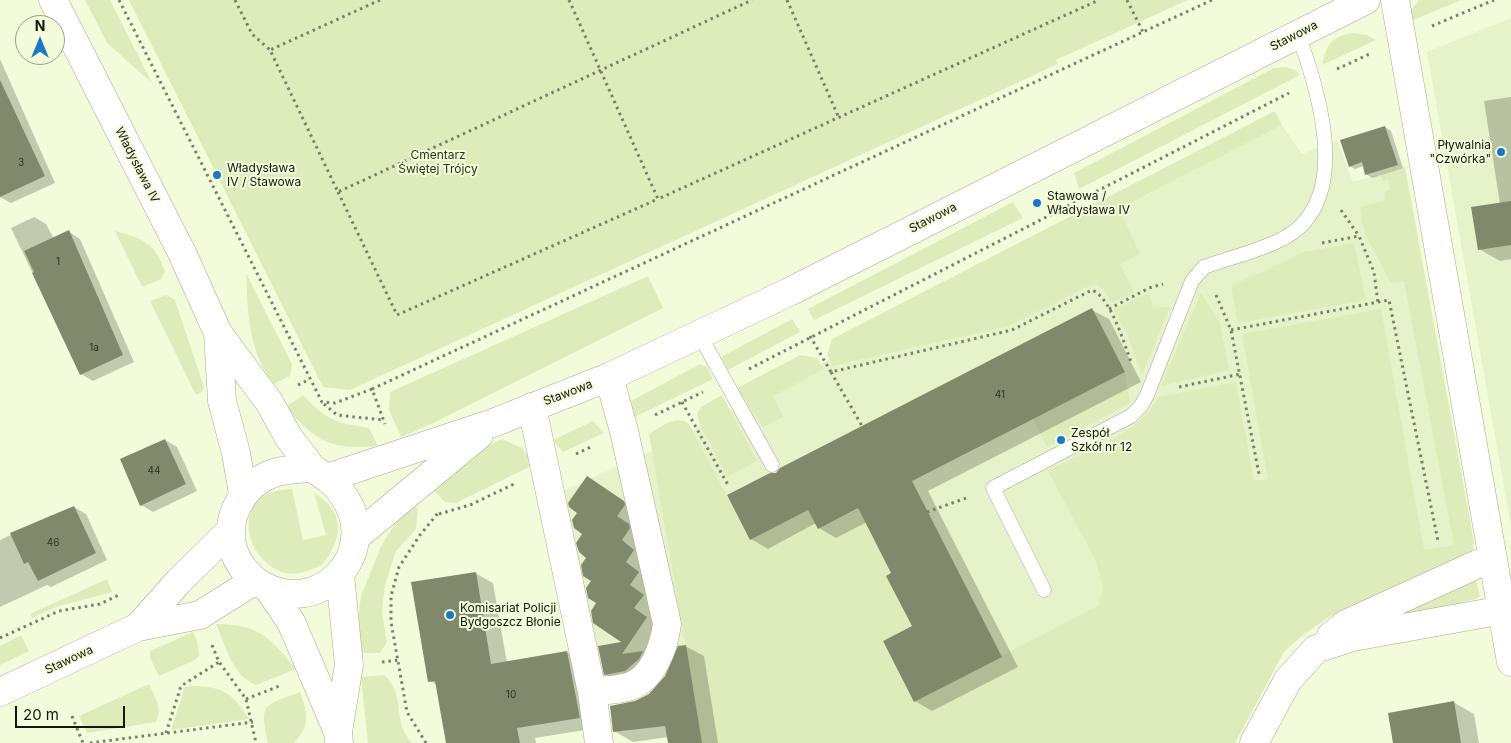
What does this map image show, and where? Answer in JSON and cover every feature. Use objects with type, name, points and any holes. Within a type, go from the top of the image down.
[{"type":"street","name":"Władysława IV","points":[[53,0],[182,253],[218,333],[269,402],[289,438],[319,473]]},
{"type":"street","name":"Stawowa","points":[[319,473],[398,456],[493,423],[609,377],[789,292],[1366,0]]},
{"type":"street","points":[[1395,0],[1491,558],[1503,610],[1511,662]]},
{"type":"street","name":"Władysława IV","points":[[218,333],[222,401],[236,453],[243,494]]},
{"type":"street","points":[[592,692],[632,686],[650,671],[665,642],[667,624],[624,431],[609,377]]},
{"type":"street","points":[[532,407],[592,692],[599,743]]},
{"type":"street","name":"Stawowa","points":[[357,536],[416,485],[493,423]]},
{"type":"street","points":[[262,586],[291,595],[313,592],[340,575],[354,550],[357,536],[354,514],[343,494],[319,473],[274,473],[257,482],[243,494],[234,512],[231,530],[233,549],[244,570],[262,586],[291,622],[338,737]]},
{"type":"street","name":"Stawowa","points":[[138,627],[179,581],[231,530]]},
{"type":"street","points":[[1254,743],[1288,680],[1316,650],[1346,624],[1491,558]]},
{"type":"street","points":[[338,737],[349,665],[340,575]]},
{"type":"street","name":"Stawowa","points":[[0,692],[138,627],[200,615],[262,586]]},
{"type":"street","points":[[1316,650],[1353,637],[1503,610]]},
{"type":"lane","points":[[1044,590],[993,488],[1131,416],[1141,406],[1147,394],[1192,281],[1204,267],[1281,240],[1306,221],[1315,210],[1324,182],[1325,162],[1315,80],[1298,34]]},
{"type":"lane","points":[[699,334],[772,465]]},
{"type":"path","points":[[119,0],[322,402],[337,415],[384,420]]},
{"type":"path","points":[[235,0],[252,34],[270,50],[397,315],[1099,0]]},
{"type":"path","points":[[270,50],[380,0]]},
{"type":"path","points":[[569,0],[658,199]]},
{"type":"path","points":[[338,192],[752,0]]},
{"type":"path","points":[[787,0],[839,118]]},
{"type":"path","points":[[1127,0],[1143,32]]},
{"type":"path","points":[[322,402],[335,403],[372,389],[1212,0]]},
{"type":"path","points":[[862,426],[811,337],[1315,80],[1401,38],[1494,0]]},
{"type":"path","points":[[1313,245],[1358,236],[1374,272],[1378,303]]},
{"type":"path","points":[[1109,309],[1150,288],[1199,273]]},
{"type":"path","points":[[831,372],[1012,330],[1092,290],[1100,293],[1109,309],[1137,378],[1147,394],[1241,374]]},
{"type":"path","points":[[1214,291],[1231,330],[1259,474]]},
{"type":"path","points":[[1231,330],[1390,300],[1438,541]]},
{"type":"path","points":[[372,389],[398,456]]},
{"type":"path","points":[[682,402],[728,485]]},
{"type":"path","points":[[416,485],[439,514],[420,535],[399,567],[392,587],[390,610],[407,712],[426,743]]},
{"type":"path","points":[[927,512],[993,488]]},
{"type":"path","points":[[0,638],[59,612],[100,604],[125,592]]},
{"type":"path","points":[[200,615],[219,662],[246,699],[253,722],[256,743]]},
{"type":"path","points":[[166,733],[181,686],[219,662]]},
{"type":"path","points":[[246,699],[312,673]]},
{"type":"path","points":[[72,716],[83,743]]},
{"type":"path","points":[[90,743],[253,722]]},
{"type":"shaded area","points":[[1511,18],[1511,526],[1427,52]]},
{"type":"shaded area","name":"Zespół Szkół nr 12","points":[[1282,125],[1302,154],[1337,140],[1353,182],[1399,169],[1470,550],[1272,635],[1218,743],[702,743],[690,670],[576,687],[547,513],[561,492],[652,451]]},
{"type":"green space","points":[[85,0],[110,0],[152,83],[107,43]]},
{"type":"green space","name":"Cmentarz Świętej Trójcy","points":[[129,0],[1188,0],[1056,60],[1058,64],[350,390],[323,387]]},
{"type":"green space","points":[[1419,0],[1461,0],[1406,23],[1410,11]]},
{"type":"green space","points":[[1353,33],[1367,35],[1376,40],[1322,65],[1331,42],[1340,36]]},
{"type":"green space","points":[[1286,67],[1295,70],[1300,75],[1079,189],[1074,173],[1274,68]]},
{"type":"green space","points":[[1275,111],[1282,125],[1119,209],[1140,254],[1120,264],[1134,293],[1112,303],[1104,290],[1095,283],[1009,326],[832,366],[827,355],[832,339]]},
{"type":"green space","points":[[1405,167],[1474,542],[1473,549],[1468,556],[1329,617],[1303,635],[1284,652],[1235,743],[702,743],[649,434],[674,421],[684,421],[689,424],[750,540],[808,510],[818,529],[858,509],[891,573],[886,576],[912,626],[883,641],[914,702],[1099,605],[1103,588],[1096,561],[1048,471],[1125,432],[1139,422],[1158,397],[1236,382],[1254,481],[1268,479],[1242,334],[1381,309],[1424,550],[1454,545],[1404,281],[1390,282],[1364,232],[1360,207],[1385,201],[1384,192],[1390,190],[1388,180],[1382,181],[1381,175]]},
{"type":"green space","points":[[1013,202],[1023,218],[814,320],[808,309]]},
{"type":"green space","points":[[115,231],[141,240],[152,248],[165,271],[161,279],[142,287]]},
{"type":"green space","points":[[1354,243],[1366,300],[1238,323],[1231,286],[1304,252]]},
{"type":"green space","points":[[246,273],[292,364],[290,376],[274,384],[265,372],[254,345],[249,317]]},
{"type":"green space","points":[[648,276],[663,308],[427,426],[401,437],[389,410],[390,392]]},
{"type":"green space","points":[[1149,293],[1153,307],[1170,307],[1142,375],[1129,339],[1114,309]]},
{"type":"green space","points":[[1201,293],[1220,323],[1229,370],[1161,386]]},
{"type":"green space","points":[[167,295],[175,300],[204,387],[201,393],[196,395],[150,301]]},
{"type":"green space","points":[[792,319],[800,332],[728,370],[721,357]]},
{"type":"green space","points":[[800,355],[817,358],[824,369],[773,396],[783,417],[763,427],[737,388]]},
{"type":"green space","points":[[700,364],[707,367],[713,379],[633,418],[631,401]]},
{"type":"green space","points":[[1125,372],[1130,403],[1047,447],[1033,419]]},
{"type":"green space","points":[[303,395],[332,419],[369,428],[378,446],[348,447],[336,445],[316,436],[286,407]]},
{"type":"green space","points":[[722,395],[757,461],[727,477],[700,425],[697,414],[701,407]]},
{"type":"green space","points":[[593,421],[604,433],[563,452],[553,440]]},
{"type":"green space","points":[[502,439],[522,448],[533,465],[456,503],[445,502],[432,489],[486,447]]},
{"type":"green space","points":[[292,489],[303,540],[326,535],[314,493],[332,508],[338,526],[334,545],[322,565],[304,572],[290,574],[273,568],[263,560],[251,538],[249,526],[250,514],[255,504],[265,495],[275,491]]},
{"type":"green space","points":[[414,504],[418,509],[416,529],[396,551],[385,585],[382,612],[387,642],[380,653],[360,653],[357,627],[361,596],[382,544],[396,523]]},
{"type":"green space","points":[[1475,577],[1480,596],[1476,599],[1380,621]]},
{"type":"green space","points":[[107,579],[112,592],[56,607],[32,618],[30,614]]},
{"type":"green space","points":[[216,624],[243,627],[263,635],[279,649],[296,669],[256,685],[248,681],[236,668]]},
{"type":"green space","points":[[193,632],[197,640],[199,656],[195,660],[159,676],[150,658],[150,651]]},
{"type":"green space","points":[[21,635],[29,651],[0,665],[0,646]]},
{"type":"green space","points":[[384,675],[395,691],[402,725],[412,743],[368,743],[361,677]]},
{"type":"green space","points":[[149,684],[156,698],[159,712],[156,722],[87,733],[79,716]]},
{"type":"green space","points":[[204,686],[227,694],[233,698],[249,719],[171,730],[185,687]]},
{"type":"green space","points":[[300,692],[306,713],[303,730],[294,743],[268,743],[264,720],[267,707],[272,703]]},
{"type":"building","points":[[0,80],[45,176],[0,197]]},
{"type":"building","points":[[1385,126],[1398,165],[1365,175],[1362,162],[1349,167],[1340,140]]},
{"type":"building","points":[[1511,201],[1511,245],[1478,250],[1471,207]]},
{"type":"building","points":[[69,230],[123,355],[80,375],[32,273],[34,272],[24,251]]},
{"type":"building","points":[[1092,308],[1125,372],[912,481],[1002,657],[914,702],[883,641],[912,626],[886,576],[891,573],[858,508],[818,529],[808,510],[750,540],[727,495],[770,473],[776,473],[780,468]]},
{"type":"building","points":[[165,439],[186,484],[140,506],[120,459]]},
{"type":"building","points":[[587,476],[624,501],[625,505],[617,516],[629,524],[630,528],[622,540],[634,550],[626,562],[639,572],[630,585],[644,595],[634,608],[647,617],[622,654],[643,651],[639,659],[625,671],[604,675],[598,646],[621,642],[593,623],[591,611],[596,603],[588,598],[586,588],[591,581],[583,576],[581,565],[586,558],[579,552],[576,543],[582,534],[574,528],[572,520],[577,513],[569,507],[568,503]]},
{"type":"building","points":[[74,506],[96,553],[38,581],[28,562],[24,564],[10,533]]},
{"type":"building","points":[[476,572],[491,664],[567,651],[580,718],[517,728],[520,743],[446,743],[435,681],[428,682],[411,582]]},
{"type":"building","points":[[686,645],[702,743],[668,743],[665,726],[613,732],[610,706],[635,701],[649,694],[665,676],[678,646]]},
{"type":"building","points":[[1454,701],[1461,743],[1393,743],[1388,713]]},
{"type":"place","name":"Pływalnia \"Czwórka\"","points":[[1501,152]]},
{"type":"place","name":"Władysława IV / Stawowa","points":[[217,175]]},
{"type":"place","name":"Stawowa / Władysława IV","points":[[1037,203]]},
{"type":"place","name":"Zespół Szkół nr 12","points":[[1061,440]]},
{"type":"place","name":"Komisariat Policji Bydgoszcz Błonie","points":[[450,615]]}]
